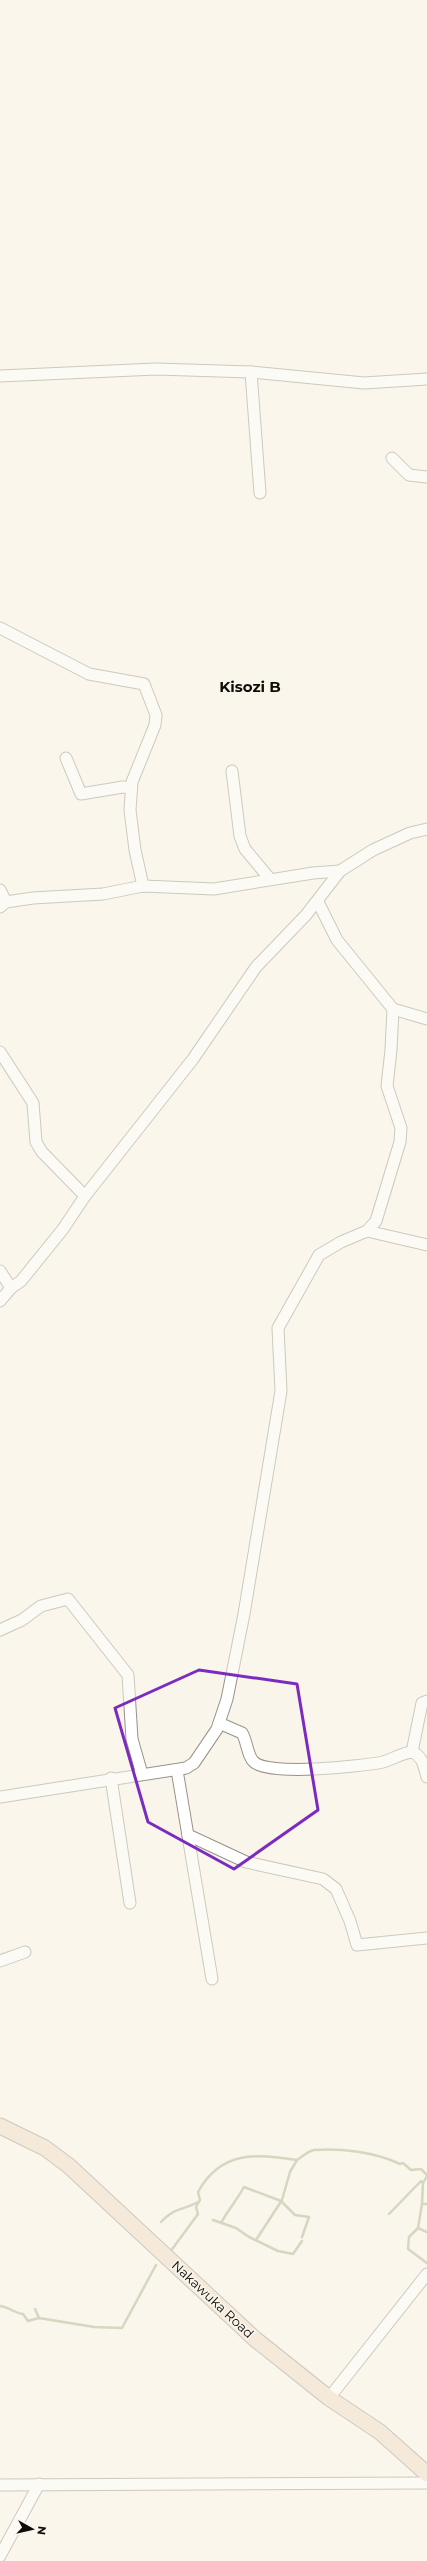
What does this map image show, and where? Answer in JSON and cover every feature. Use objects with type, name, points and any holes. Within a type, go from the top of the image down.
[{"type":"main road","name":"Nakawuka Road","points":[[2,2129],[45,2148],[70,2166],[256,2339],[329,2398],[380,2432],[427,2474]]},
{"type":"street","points":[[0,376],[156,369],[251,372],[364,384],[427,379]]},
{"type":"street","points":[[251,372],[260,493]]},
{"type":"street","points":[[392,458],[409,475],[427,477]]},
{"type":"street","points":[[0,628],[89,674],[144,684],[156,716],[156,725],[132,782],[130,810],[135,850],[143,886]]},
{"type":"street","points":[[66,758],[81,794],[123,787],[131,788]]},
{"type":"street","points":[[232,771],[240,836],[245,849],[270,879]]},
{"type":"street","points":[[0,1302],[11,1288],[22,1281],[47,1250],[85,1196],[194,1059],[256,967],[318,902],[325,890],[340,871],[373,850],[410,833],[427,829]]},
{"type":"street","points":[[0,890],[3,904],[64,895],[103,894],[143,886],[214,889],[270,879],[340,871]]},
{"type":"street","points":[[313,873],[325,890]]},
{"type":"street","points":[[318,902],[337,940],[393,1009],[427,1019]]},
{"type":"street","points":[[0,1797],[111,1778],[186,1768],[194,1763],[219,1723],[227,1699],[244,1614],[281,1391],[278,1328],[319,1255],[341,1242],[367,1231],[376,1221],[402,1135],[387,1086],[393,1009]]},
{"type":"street","points":[[0,1052],[33,1103],[36,1142],[42,1152],[85,1196]]},
{"type":"street","points":[[367,1231],[427,1245]]},
{"type":"street","points":[[0,1271],[11,1288]]},
{"type":"street","points":[[0,1630],[22,1620],[41,1606],[68,1599],[128,1675],[132,1739],[142,1774]]},
{"type":"street","points":[[412,1752],[422,1703],[427,1701]]},
{"type":"street","points":[[219,1723],[242,1732],[255,1763],[279,1770],[358,1766],[384,1761],[412,1752],[418,1754],[422,1760],[427,1777]]},
{"type":"street","points":[[177,1770],[212,1979]]},
{"type":"street","points":[[111,1778],[130,1903]]},
{"type":"street","points":[[188,1835],[246,1862],[323,1879],[336,1889],[350,1921],[357,1945],[427,1938]]},
{"type":"street","points":[[0,1961],[25,1952]]},
{"type":"street","points":[[329,2398],[427,2274]]},
{"type":"street","points":[[0,2485],[427,2483]]},
{"type":"street","points":[[0,2556],[39,2484]]},
{"type":"highlighted area","points":[[199,1670],[297,1684],[318,1810],[234,1869],[148,1822],[115,1708]]},
{"type":"waterway","points":[[170,2252],[198,2214],[196,2207],[200,2200],[198,2192],[207,2178],[217,2168],[241,2158],[254,2156],[297,2160],[314,2150],[346,2150],[380,2156],[400,2164],[403,2163],[411,2170],[421,2169],[427,2175]]},
{"type":"waterway","points":[[256,2240],[282,2200],[290,2172],[297,2160]]},
{"type":"waterway","points":[[427,2176],[423,2183],[422,2204],[427,2204]]},
{"type":"waterway","points":[[389,2214],[421,2181],[423,2183]]},
{"type":"waterway","points":[[221,2223],[244,2187],[281,2201],[295,2215],[309,2217],[302,2237]]},
{"type":"waterway","points":[[161,2222],[171,2213],[198,2202]]},
{"type":"waterway","points":[[418,2228],[422,2204]]},
{"type":"waterway","points":[[213,2220],[236,2228],[249,2237],[278,2251],[293,2254],[302,2241]]},
{"type":"waterway","points":[[427,2232],[418,2228],[409,2237],[408,2249],[427,2263]]},
{"type":"waterway","points":[[0,2306],[23,2314],[28,2321],[39,2318],[94,2327],[122,2328],[156,2265]]},
{"type":"waterway","points":[[35,2309],[39,2318]]},
{"type":"district","name":"Kisozi B","points":[[250,687]]}]
